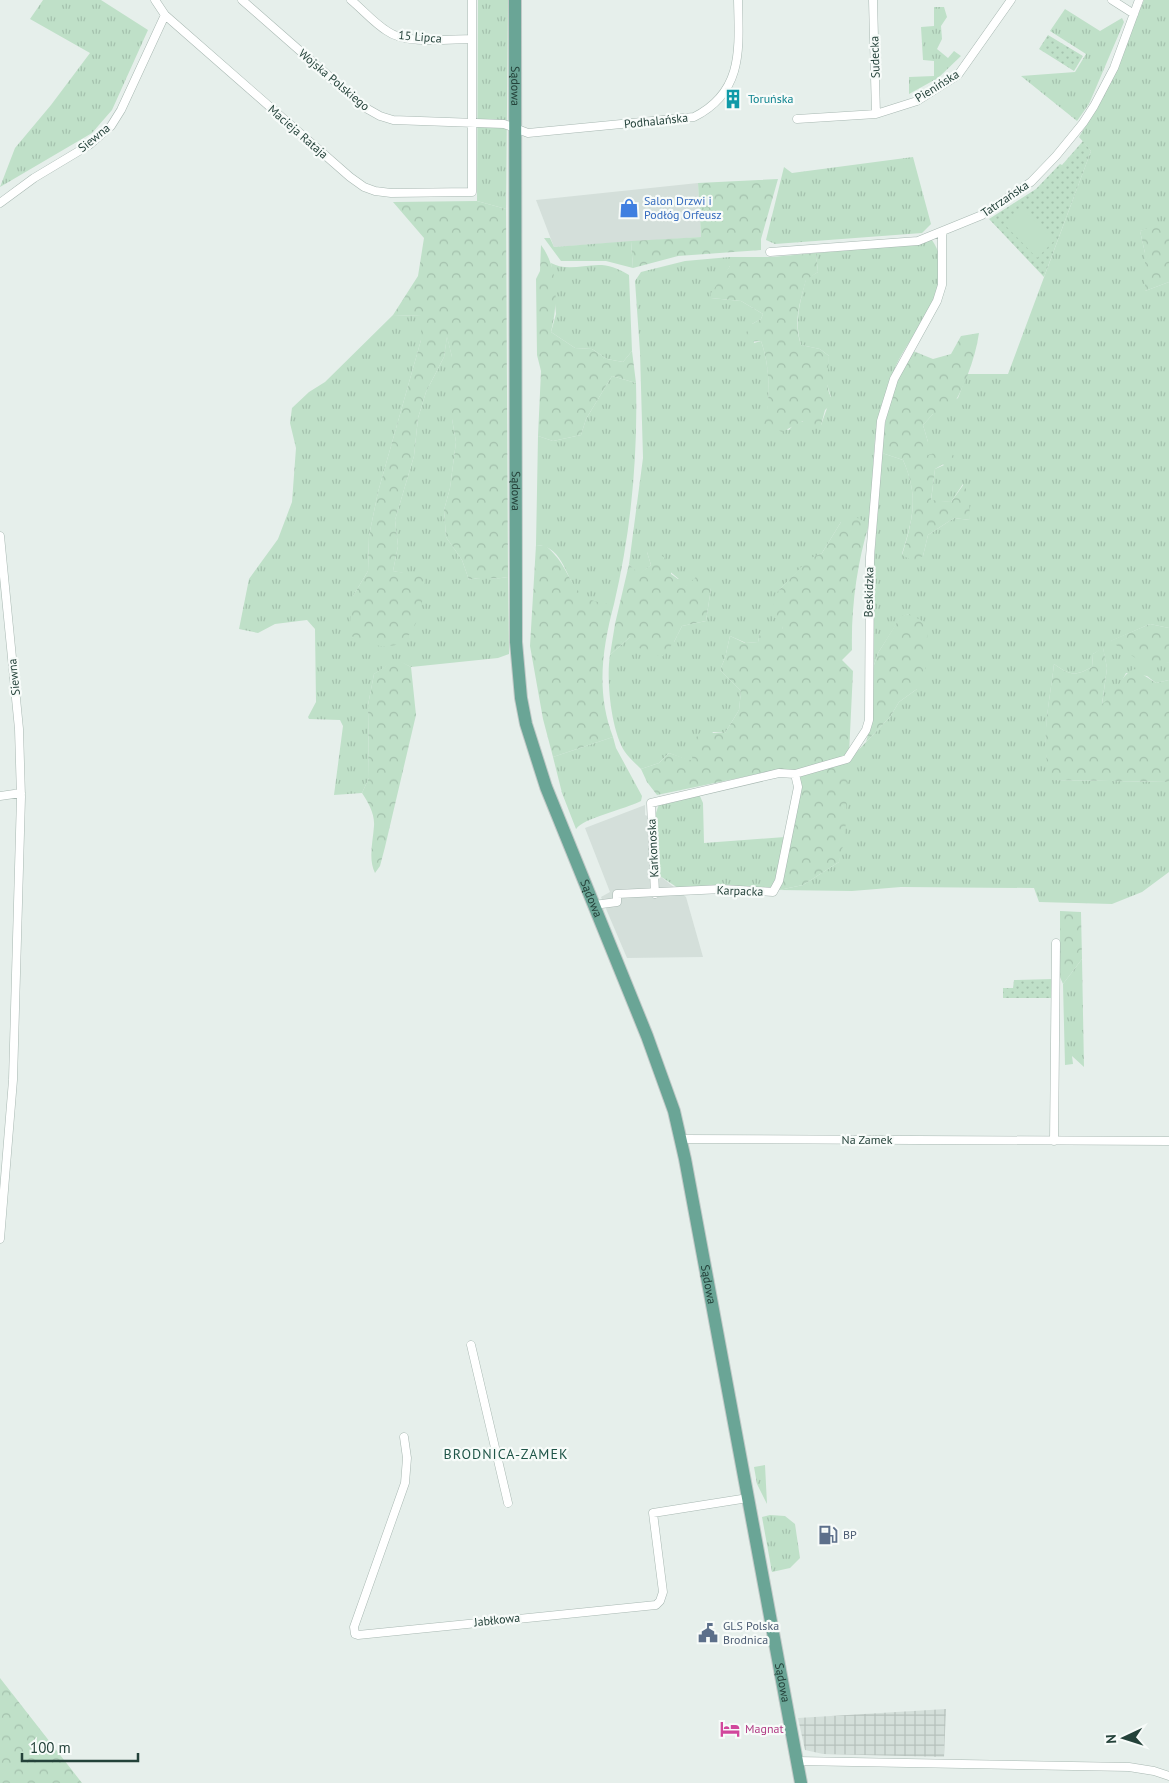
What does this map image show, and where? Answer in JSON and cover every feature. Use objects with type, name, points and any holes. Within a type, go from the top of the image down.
[{"type":"main road","name":"Sądowa","points":[[515,0],[515,592],[518,671],[524,715],[534,753],[667,1089],[681,1139],[801,1783]]},
{"type":"street","name":"Macieja Rataja","points":[[155,0],[165,16],[364,187],[392,194],[472,192],[473,123]]},
{"type":"street","name":"Wojska Polskiego","points":[[242,0],[364,107],[380,116],[392,120],[504,124],[515,128]]},
{"type":"street","name":"15 Lipca","points":[[351,0],[386,31],[396,36],[415,39],[472,39]]},
{"type":"street","points":[[472,0],[473,123]]},
{"type":"street","name":"Podhalańska","points":[[515,128],[528,133],[694,117],[707,110],[733,79],[739,54],[738,0]]},
{"type":"street","name":"Sudecka","points":[[873,0],[876,114]]},
{"type":"street","name":"Pienińska","points":[[797,119],[876,114],[917,101],[958,75],[1011,0]]},
{"type":"street","points":[[1112,0],[1134,14]]},
{"type":"street","name":"Tatrzańska","points":[[770,252],[918,241],[982,215],[1031,182],[1056,156],[1083,123],[1104,89],[1139,0]]},
{"type":"street","name":"Siewna","points":[[0,203],[34,178],[89,145],[111,126],[121,110],[165,16]]},
{"type":"street","name":"Beskidzka","points":[[651,802],[780,773],[795,774],[847,759],[866,730],[869,720],[870,557],[881,422],[894,379],[937,301],[942,285],[942,232]]},
{"type":"street","name":"Siewna","points":[[0,536],[19,730],[21,794],[14,1080],[0,1239]]},
{"type":"street","name":"Karpacka","points":[[594,905],[617,902],[617,894],[655,894],[722,889],[773,892],[779,881],[798,787],[795,774]]},
{"type":"street","points":[[0,796],[21,794]]},
{"type":"street","name":"Karkonoska","points":[[651,802],[655,894]]},
{"type":"street","points":[[1054,1141],[1056,943]]},
{"type":"street","name":"Na Zamek","points":[[681,1139],[1169,1142]]},
{"type":"street","points":[[471,1345],[508,1503]]},
{"type":"street","name":"Jabłkowa","points":[[404,1437],[407,1458],[404,1483],[354,1627],[355,1634],[358,1635],[656,1605],[660,1601],[663,1592],[654,1514],[748,1498]]},
{"type":"street","points":[[798,1760],[1129,1767],[1154,1770],[1169,1776]]},
{"type":"shaded area","points":[[698,183],[701,237],[554,247],[536,200]]},
{"type":"shaded area","points":[[645,805],[645,815],[654,819],[660,876],[686,897],[703,957],[627,958],[601,897],[610,892],[585,828]]},
{"type":"shaded area","points":[[946,1709],[944,1757],[823,1754],[805,1750],[798,1718]]},
{"type":"green space","points":[[43,0],[101,0],[148,30],[112,110],[92,133],[0,187],[15,148],[51,105],[90,53],[30,19]]},
{"type":"green space","points":[[478,0],[508,0],[506,209],[477,201]]},
{"type":"green space","points":[[1144,0],[1169,0],[1169,224],[1140,231],[1145,253],[1145,291],[1169,282],[1169,628],[1150,624],[1111,641],[1169,663],[1169,680],[1156,683],[1147,676],[1126,673],[1114,696],[1102,705],[1107,668],[1103,648],[1093,654],[1092,667],[1081,672],[1072,673],[1064,671],[1054,664],[1047,722],[1046,752],[1052,780],[1169,782],[1169,872],[1142,892],[1112,904],[1039,902],[1034,888],[901,887],[852,891],[779,890],[803,885],[839,862],[847,762],[890,717],[899,702],[917,689],[909,614],[901,617],[878,653],[873,668],[871,604],[882,453],[903,460],[911,485],[913,507],[902,554],[923,556],[928,535],[954,518],[970,520],[963,484],[951,502],[931,501],[935,469],[944,465],[928,455],[928,442],[923,425],[933,414],[958,398],[967,374],[1008,374],[1091,151],[1079,137],[1105,94]]},
{"type":"green space","points":[[934,7],[944,7],[947,17],[941,26],[942,39],[937,49],[948,58],[954,51],[961,56],[938,78],[909,94],[909,77],[934,76],[934,61],[923,60],[921,27],[934,26]]},
{"type":"green space","points":[[1065,9],[1100,31],[1122,18],[1124,22],[1089,104],[1077,121],[1021,76],[1075,72],[1086,54],[1050,31]]},
{"type":"green space","points":[[1048,35],[1083,56],[1074,71],[1039,49]]},
{"type":"green space","points":[[1083,141],[1091,151],[1044,277],[989,219],[1036,189],[1060,164],[1062,165]]},
{"type":"green space","points":[[913,157],[931,224],[922,233],[775,244],[766,240],[784,167],[792,173]]},
{"type":"green space","points":[[778,179],[761,239],[761,250],[678,256],[633,268],[631,241],[701,237],[698,183]]},
{"type":"green space","points":[[477,201],[506,209],[508,577],[469,580],[462,560],[446,537],[444,510],[450,488],[456,442],[452,419],[452,357],[447,337],[444,357],[426,392],[418,418],[414,456],[395,520],[398,546],[393,571],[424,576],[421,607],[413,628],[400,643],[390,646],[374,645],[349,635],[353,596],[368,571],[369,536],[378,492],[421,340],[421,316],[393,315],[418,276],[424,238],[393,202]]},
{"type":"green space","points":[[1022,208],[1054,241],[1037,258],[1005,225]]},
{"type":"green space","points":[[1166,223],[1169,224],[1169,282],[1145,291],[1145,253],[1140,231]]},
{"type":"green space","points":[[544,238],[550,238],[554,247],[631,241],[633,268],[606,261],[561,261]]},
{"type":"green space","points":[[932,240],[940,257],[941,274],[930,308],[900,357],[882,405],[875,439],[869,524],[841,522],[822,553],[809,560],[778,591],[783,630],[760,633],[758,642],[746,643],[730,636],[720,670],[741,691],[739,710],[725,733],[713,732],[693,762],[669,753],[659,763],[641,769],[625,752],[616,731],[609,691],[610,655],[630,637],[674,642],[682,626],[706,621],[711,588],[687,586],[647,552],[651,565],[639,575],[629,564],[643,458],[640,352],[635,281],[641,272],[685,261],[730,257],[730,266],[711,298],[741,301],[763,314],[761,319],[752,324],[754,343],[761,341],[768,372],[769,393],[765,424],[789,430],[794,424],[804,421],[808,425],[821,425],[831,397],[826,381],[829,356],[820,349],[801,345],[798,328],[800,304],[806,279],[818,272],[816,253],[917,244]]},
{"type":"green space","points":[[541,245],[547,254],[554,276],[556,298],[551,332],[575,348],[592,349],[607,359],[623,362],[632,351],[636,383],[612,376],[586,419],[581,435],[553,441],[538,436],[541,371],[537,355],[536,279],[540,271]]},
{"type":"green space","points":[[816,253],[818,272],[806,280],[798,312],[799,337],[801,345],[820,349],[829,356],[827,380],[834,402],[825,410],[821,425],[807,425],[803,421],[782,432],[764,424],[768,404],[769,382],[761,341],[746,342],[745,334],[752,324],[761,319],[763,314],[741,301],[711,298],[711,293],[730,266],[730,257],[772,257]]},
{"type":"green space","points":[[551,263],[564,267],[606,266],[616,268],[629,275],[632,351],[623,362],[607,359],[592,349],[575,348],[551,332],[556,314]]},
{"type":"green space","points":[[393,315],[421,316],[421,340],[378,492],[369,536],[368,571],[353,596],[403,573],[393,571],[398,546],[395,520],[414,456],[418,418],[426,392],[444,357],[447,336],[452,357],[452,419],[456,442],[450,488],[444,510],[446,537],[462,560],[469,580],[508,577],[509,654],[498,658],[411,667],[396,660],[374,674],[368,705],[369,778],[362,793],[334,795],[343,726],[340,720],[309,719],[308,717],[316,702],[315,629],[307,620],[275,624],[258,633],[239,629],[249,579],[278,539],[292,502],[296,448],[290,423],[292,408],[309,392],[325,382]]},
{"type":"green space","points":[[979,333],[968,375],[948,414],[933,414],[923,425],[928,442],[928,455],[947,449],[955,457],[935,469],[931,500],[951,502],[964,484],[969,497],[970,520],[954,518],[928,535],[923,556],[913,561],[902,555],[913,508],[913,496],[908,473],[903,460],[882,453],[887,413],[900,375],[913,351],[933,359],[951,354],[961,336]]},
{"type":"green space","points":[[612,376],[636,383],[636,439],[629,522],[620,577],[614,604],[602,604],[583,598],[553,551],[536,545],[538,436],[553,441],[581,435],[586,419]]},
{"type":"green space","points":[[858,518],[869,524],[856,586],[852,650],[842,660],[853,671],[845,837],[839,862],[803,885],[779,890],[801,784],[796,770],[772,771],[657,795],[647,782],[641,769],[659,763],[669,753],[693,761],[690,744],[700,733],[725,733],[739,710],[741,691],[720,670],[730,636],[745,643],[758,642],[760,633],[770,627],[783,629],[780,620],[769,615],[778,591],[809,559],[822,553],[841,522]]},
{"type":"green space","points":[[536,545],[546,546],[556,556],[579,592],[587,598],[598,602],[614,604],[606,638],[603,671],[604,704],[613,737],[553,757],[543,719],[530,646]]},
{"type":"green space","points":[[647,552],[662,556],[672,563],[671,574],[678,579],[685,579],[687,586],[696,577],[706,575],[711,588],[706,621],[682,626],[674,642],[662,657],[639,648],[630,637],[610,655],[629,564],[639,574],[651,565]]},
{"type":"green space","points":[[909,614],[928,624],[925,671],[917,689],[899,702],[890,717],[866,742],[872,720],[873,668],[878,653],[901,616]]},
{"type":"green space","points":[[1150,624],[1169,628],[1169,663],[1137,659],[1110,641]]},
{"type":"green space","points":[[1103,647],[1107,668],[1102,704],[1112,695],[1125,676],[1134,669],[1156,683],[1169,680],[1169,782],[1051,780],[1046,751],[1046,737],[1054,664],[1064,671],[1072,673],[1081,672],[1092,667],[1093,654]]},
{"type":"green space","points":[[396,659],[411,667],[416,715],[385,847],[380,866],[375,873],[371,856],[373,817],[369,804],[362,793],[369,778],[368,705],[374,674]]},
{"type":"green space","points":[[613,737],[616,748],[642,796],[641,801],[596,817],[576,829],[562,793],[553,757]]},
{"type":"green space","points":[[699,794],[703,803],[704,843],[785,837],[779,874],[773,888],[764,890],[681,890],[660,876],[654,819],[659,804]]},
{"type":"green space","points":[[1060,911],[1081,912],[1082,959],[1063,984],[1060,977]]},
{"type":"green space","points":[[1082,959],[1084,1067],[1072,1056],[1073,1064],[1065,1065],[1063,984]]},
{"type":"green space","points":[[1053,979],[1052,998],[1003,998],[1003,988],[1013,988],[1014,980]]},
{"type":"green space","points":[[765,1465],[767,1504],[757,1484],[754,1467]]},
{"type":"green space","points":[[770,1515],[785,1516],[795,1524],[800,1558],[790,1568],[772,1572],[762,1517]]},
{"type":"green space","points":[[0,1678],[82,1783],[0,1783]]},
{"type":"place","name":"Toruńska","points":[[733,99]]},
{"type":"place","name":"Salon Drzwi i Podłóg Orfeusz","points":[[629,208]]},
{"type":"place","name":"BP","points":[[828,1535]]},
{"type":"place","name":"GLS Polska Brodnica","points":[[708,1633]]},
{"type":"place","name":"Magnat","points":[[730,1729]]},
{"type":"district","name":"BRODNICA-ZAMEK","points":[[506,1454]]}]
